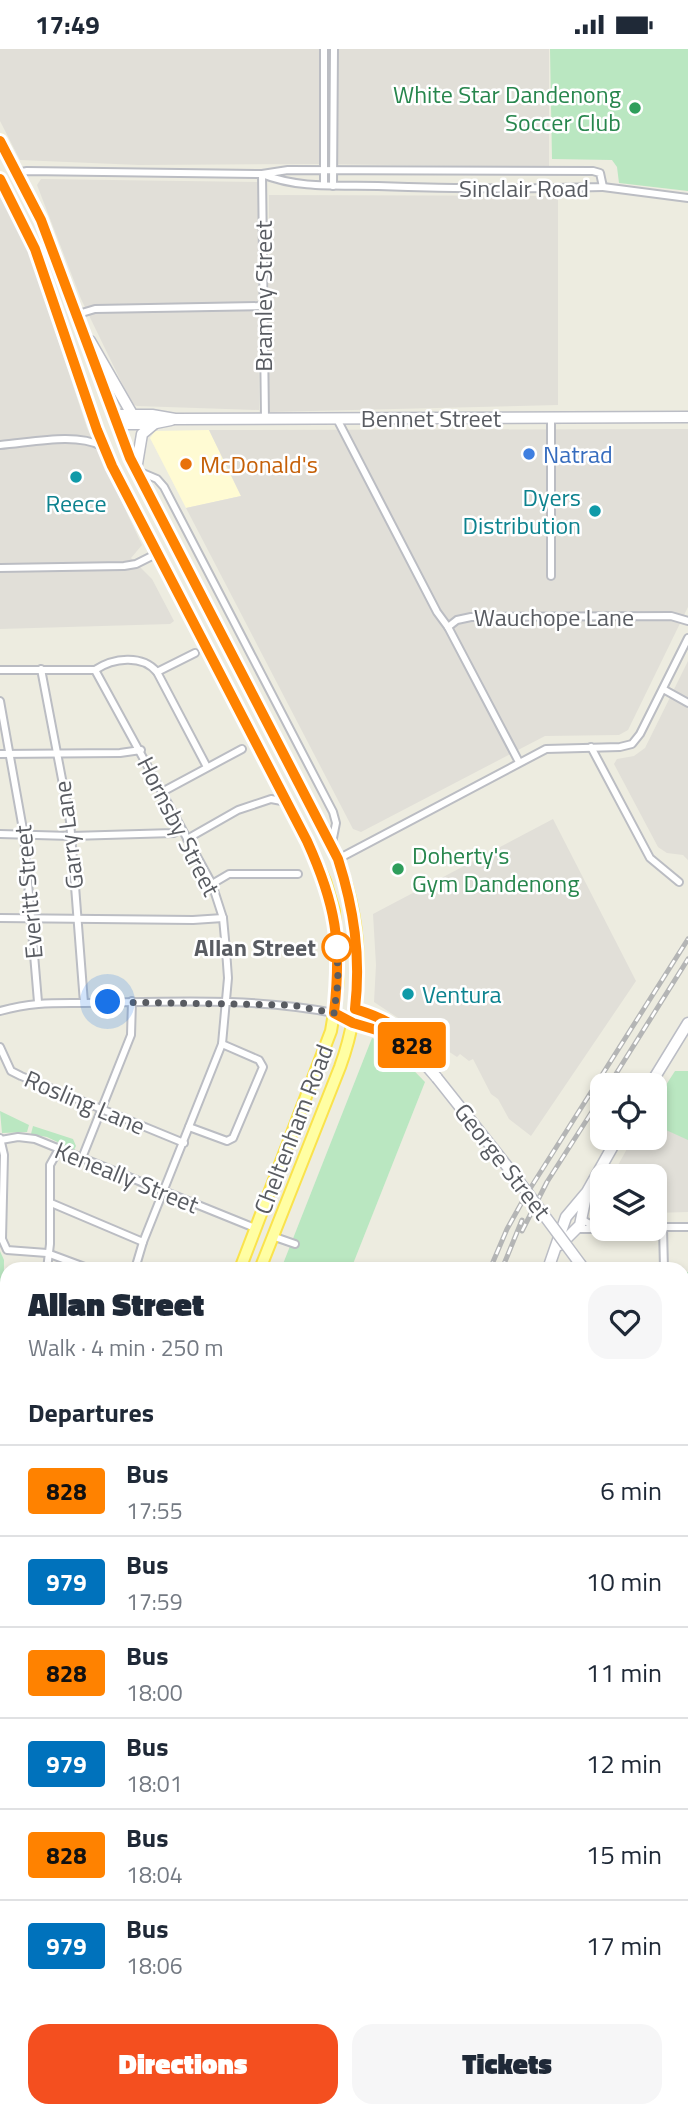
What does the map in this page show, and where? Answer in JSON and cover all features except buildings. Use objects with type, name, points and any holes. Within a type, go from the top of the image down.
[{"type":"main road","points":[[0,141],[41,220],[136,470],[338,859],[350,898],[358,966],[355,1009],[334,1013]]},
{"type":"main road","points":[[0,178],[16,173]]},
{"type":"main road","name":"Cheltenham Road","points":[[0,178],[35,249],[103,447],[287,802],[325,881],[334,911],[338,981],[331,1031],[242,1262]]},
{"type":"main road","points":[[76,316],[132,414]]},
{"type":"main road","name":"Bennet Street","points":[[115,420],[132,414],[175,419],[688,417]]},
{"type":"main road","name":"Bennet Street","points":[[115,420],[155,423],[175,419]]},
{"type":"main road","points":[[94,421],[115,420]]},
{"type":"main road","points":[[136,470],[142,434],[155,423]]},
{"type":"main road","points":[[158,553],[176,544]]},
{"type":"main road","name":"Cheltenham Road","points":[[263,1262],[340,1067],[355,1009]]},
{"type":"main road","name":"George Street","points":[[355,1009],[378,1016],[403,1032],[418,1056],[518,1180],[579,1262]]},
{"type":"main road","points":[[334,1013],[353,1023]]},
{"type":"main road","name":"George Street","points":[[353,1023],[390,1034],[418,1056]]},
{"type":"main road","points":[[657,1073],[688,1023]]},
{"type":"main road","points":[[551,1262],[566,1218],[587,1192],[611,1150]]},
{"type":"main road","points":[[555,1253],[580,1226],[587,1192]]},
{"type":"main road","points":[[566,1218],[575,1214],[580,1217]]},
{"type":"main road","points":[[566,1218],[566,1226],[574,1230]]},
{"type":"main road","points":[[254,1228],[272,1236]]},
{"type":"street","points":[[324,49],[324,185]]},
{"type":"street","points":[[333,185],[334,49]]},
{"type":"street","points":[[324,61],[334,61]]},
{"type":"street","points":[[324,104],[334,104]]},
{"type":"street","name":"Sinclair Road","points":[[16,173],[594,171],[602,175],[603,187],[324,185],[286,182],[262,174]]},
{"type":"street","name":"Bramley Street","points":[[262,174],[265,419]]},
{"type":"street","points":[[603,187],[688,198]]},
{"type":"street","points":[[76,316],[91,309],[263,306]]},
{"type":"street","points":[[551,418],[551,576]]},
{"type":"street","name":"Wauchope Lane","points":[[337,419],[437,612],[448,627],[459,619],[471,617],[671,616],[688,621]]},
{"type":"street","points":[[0,445],[81,439],[103,447]]},
{"type":"street","points":[[136,470],[157,478],[164,487],[333,812],[336,824],[331,845]]},
{"type":"street","points":[[0,568],[124,566],[136,564],[158,553]]},
{"type":"street","points":[[448,627],[519,762]]},
{"type":"street","points":[[338,859],[551,747],[624,747],[634,742],[688,638]]},
{"type":"street","points":[[157,672],[195,653]]},
{"type":"street","points":[[0,670],[96,670],[110,662],[144,661],[157,672],[207,767]]},
{"type":"street","name":"Garry Lane","points":[[41,669],[71,836],[84,1003]]},
{"type":"street","name":"Hornsby Street","points":[[96,670],[212,884],[223,918],[228,978],[222,1044],[137,1262]]},
{"type":"street","points":[[663,689],[688,703]]},
{"type":"street","name":"Everitt Street","points":[[0,701],[24,835],[38,1002]]},
{"type":"street","points":[[591,747],[650,858],[679,882]]},
{"type":"street","points":[[162,792],[242,749]]},
{"type":"street","points":[[0,754],[120,753],[141,750]]},
{"type":"street","points":[[187,839],[238,810],[271,799],[287,802]]},
{"type":"street","points":[[0,834],[71,836],[174,833],[181,829]]},
{"type":"street","points":[[212,884],[229,874],[298,874]]},
{"type":"street","points":[[0,918],[223,918]]},
{"type":"street","points":[[0,1011],[38,1002],[132,1001],[291,1005],[334,1013]]},
{"type":"street","points":[[82,1158],[131,1035],[132,1001]]},
{"type":"street","points":[[189,1127],[227,1141],[233,1138],[262,1067],[259,1060],[222,1044]]},
{"type":"street","name":"Rosling Lane","points":[[0,1047],[11,1071],[184,1143]]},
{"type":"street","name":"Keneally Street","points":[[1,1139],[28,1137],[254,1228]]},
{"type":"street","points":[[1,1139],[4,1155],[2,1239],[7,1250],[47,1253],[71,1262]]},
{"type":"street","points":[[47,1262],[50,1244],[51,1165],[59,1149]]},
{"type":"street","points":[[51,1203],[143,1242]]},
{"type":"street","points":[[580,1217],[590,1224]]},
{"type":"street","points":[[667,1227],[688,1227]]},
{"type":"street","points":[[574,1230],[590,1228]]},
{"type":"street","points":[[272,1236],[295,1244]]},
{"type":"street","points":[[663,1241],[664,1262]]},
{"type":"shaded area","points":[[0,49],[549,49],[549,167],[139,165],[20,160],[0,121]]},
{"type":"shaded area","points":[[41,179],[258,182],[259,410],[132,404],[81,299],[37,185]]},
{"type":"shaded area","points":[[269,195],[558,196],[558,405],[269,412]]},
{"type":"shaded area","points":[[0,197],[26,243],[87,428],[142,545],[131,558],[152,579],[174,621],[170,624],[0,629]]},
{"type":"shaded area","points":[[688,429],[688,607],[628,730],[619,735],[545,736],[361,832],[353,829],[186,508],[241,496],[209,430]]},
{"type":"shaded area","points":[[209,430],[241,496],[186,508],[150,438],[155,431]]},
{"type":"shaded area","points":[[688,661],[688,860],[683,855],[667,853],[658,847],[614,764],[617,759],[634,756],[645,748]]},
{"type":"shaded area","points":[[553,819],[636,981],[531,1136],[509,1119],[498,1099],[491,1094],[473,1059],[469,1061],[460,1054],[457,1057],[374,1002],[376,965],[373,914]]},
{"type":"shaded area","points":[[667,1128],[688,1136],[688,1212],[667,1213],[667,1164],[619,1164],[626,1150],[667,1150]]},
{"type":"green space","points":[[550,49],[688,49],[688,191],[619,183],[617,167],[612,160],[552,159]]},
{"type":"green space","points":[[372,1038],[388,1044],[425,1082],[354,1262],[284,1262]]},
{"type":"green space","points":[[675,1071],[688,1071],[688,1140],[667,1130],[667,1083]]},
{"type":"green space","points":[[0,1111],[29,1125],[27,1132],[2,1133]]},
{"type":"green space","points":[[33,1126],[73,1139],[76,1146],[74,1150],[47,1137],[31,1134]]},
{"type":"railway","points":[[493,1262],[526,1195],[688,939]]},
{"type":"railway","points":[[617,1073],[688,959]]},
{"type":"railway","points":[[522,1231],[547,1182],[590,1115]]},
{"type":"railway","points":[[505,1262],[522,1220]]},
{"type":"bus line","name":"828","points":[[0,141],[41,220],[130,458],[338,859],[350,898],[356,935],[358,966],[355,1009],[390,1022],[408,1037],[418,1056],[390,1034],[353,1023],[334,1013],[338,981],[337,946],[334,911],[325,881],[307,841],[103,447],[35,249],[0,179]]},
{"type":"place","name":"White Star Dandenong Soccer Club","points":[[635,108]]},
{"type":"place","name":"Natrad","points":[[529,454]]},
{"type":"place","name":"McDonald's","points":[[186,464]]},
{"type":"place","name":"Reece","points":[[76,477]]},
{"type":"place","name":"Dyers Distribution","points":[[595,511]]},
{"type":"place","name":"Doherty's Gym Dandenong","points":[[398,869]]},
{"type":"place","name":"Allan Street","points":[[337,947]]},
{"type":"place","name":"Ventura","points":[[408,994]]},
{"type":"route","points":[[108,1002],[291,1005],[334,1013],[338,981],[337,947]]}]
